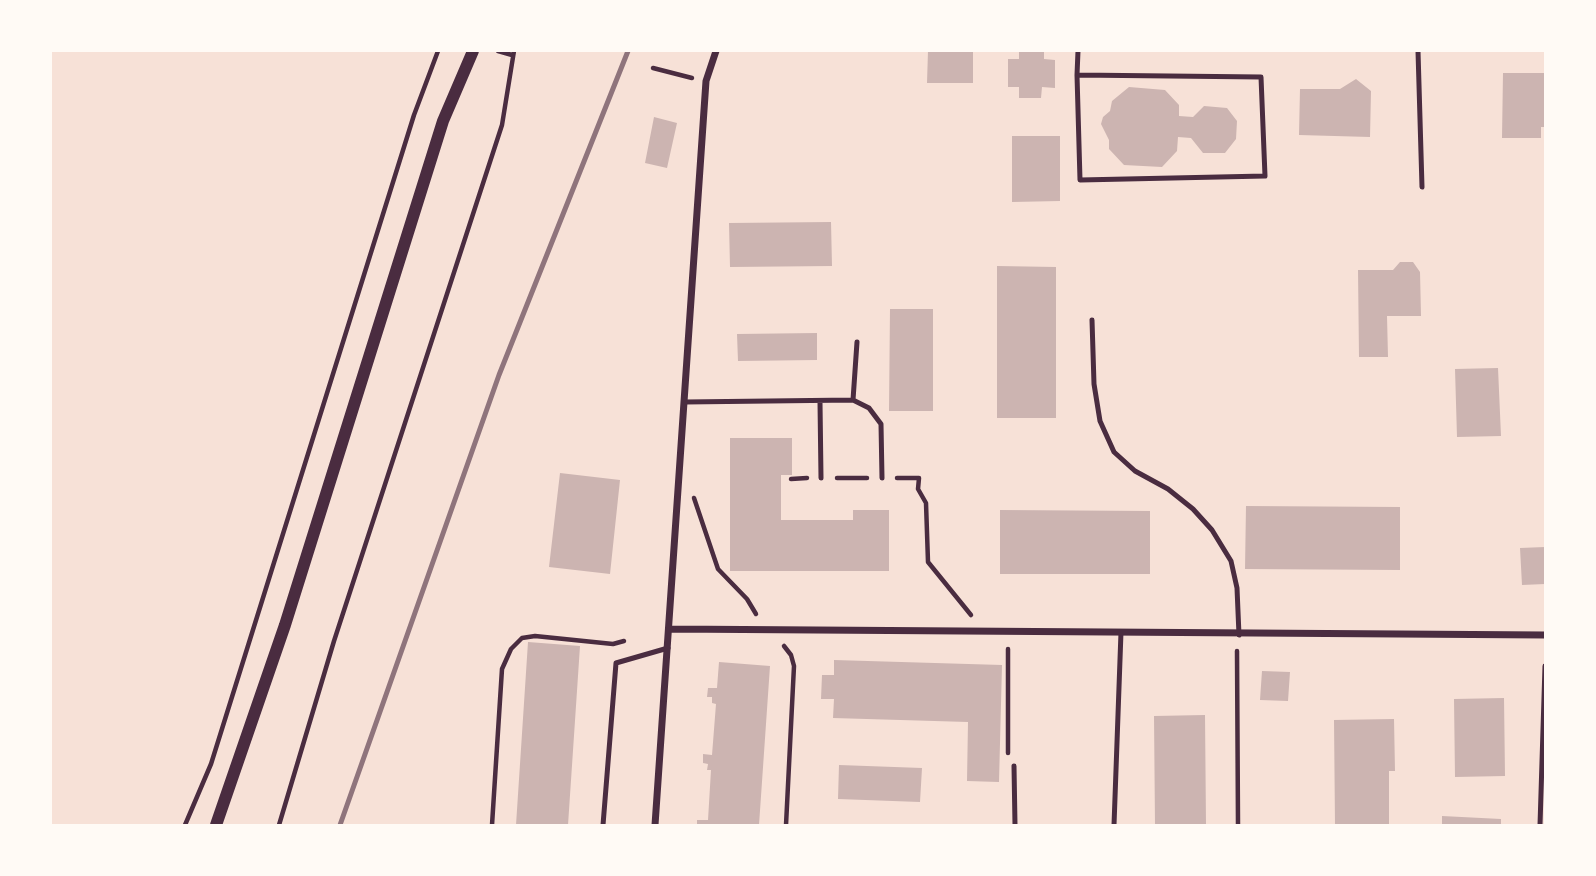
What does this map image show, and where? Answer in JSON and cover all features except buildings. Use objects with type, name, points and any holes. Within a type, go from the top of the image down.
[{"type":"street","points":[[216,825],[285,625],[443,121],[473,51]]},
{"type":"street","points":[[655,825],[706,81],[716,51]]},
{"type":"street","points":[[670,629],[1545,637]]},
{"type":"lane","points":[[1077,75],[1261,77],[1265,176],[1080,180],[1077,75],[1078,51]]},
{"type":"lane","points":[[1418,51],[1422,187]]},
{"type":"lane","points":[[1092,320],[1094,384],[1100,421],[1114,452],[1135,471],[1168,489],[1193,509],[1212,530],[1231,561],[1237,589],[1238,635]]},
{"type":"lane","points":[[853,400],[857,342]]},
{"type":"lane","points":[[685,402],[853,400],[869,408],[881,424],[882,478]]},
{"type":"lane","points":[[820,402],[821,478]]},
{"type":"lane","points":[[1114,825],[1121,632]]},
{"type":"lane","points":[[603,825],[617,663],[668,648]]},
{"type":"lane","points":[[1540,825],[1545,666]]},
{"type":"lane","points":[[1014,766],[1015,825]]},
{"type":"path","points":[[185,825],[211,764],[414,115],[438,51]]},
{"type":"path","points":[[279,825],[334,641],[502,125],[513,53],[498,51]]},
{"type":"path","points":[[653,68],[706,81]]},
{"type":"path","points":[[680,478],[699,504],[718,569],[747,599],[766,630]]},
{"type":"path","points":[[791,479],[919,478],[918,489],[926,503],[928,562],[984,631]]},
{"type":"path","points":[[1238,635],[1238,825]]},
{"type":"path","points":[[492,825],[502,669],[511,649],[522,638],[535,636],[613,644],[633,639]]},
{"type":"path","points":[[783,646],[791,655],[793,666],[786,825]]},
{"type":"path","points":[[1008,649],[1008,753],[1014,766]]},
{"type":"railway","points":[[340,825],[499,375],[628,51]]}]
